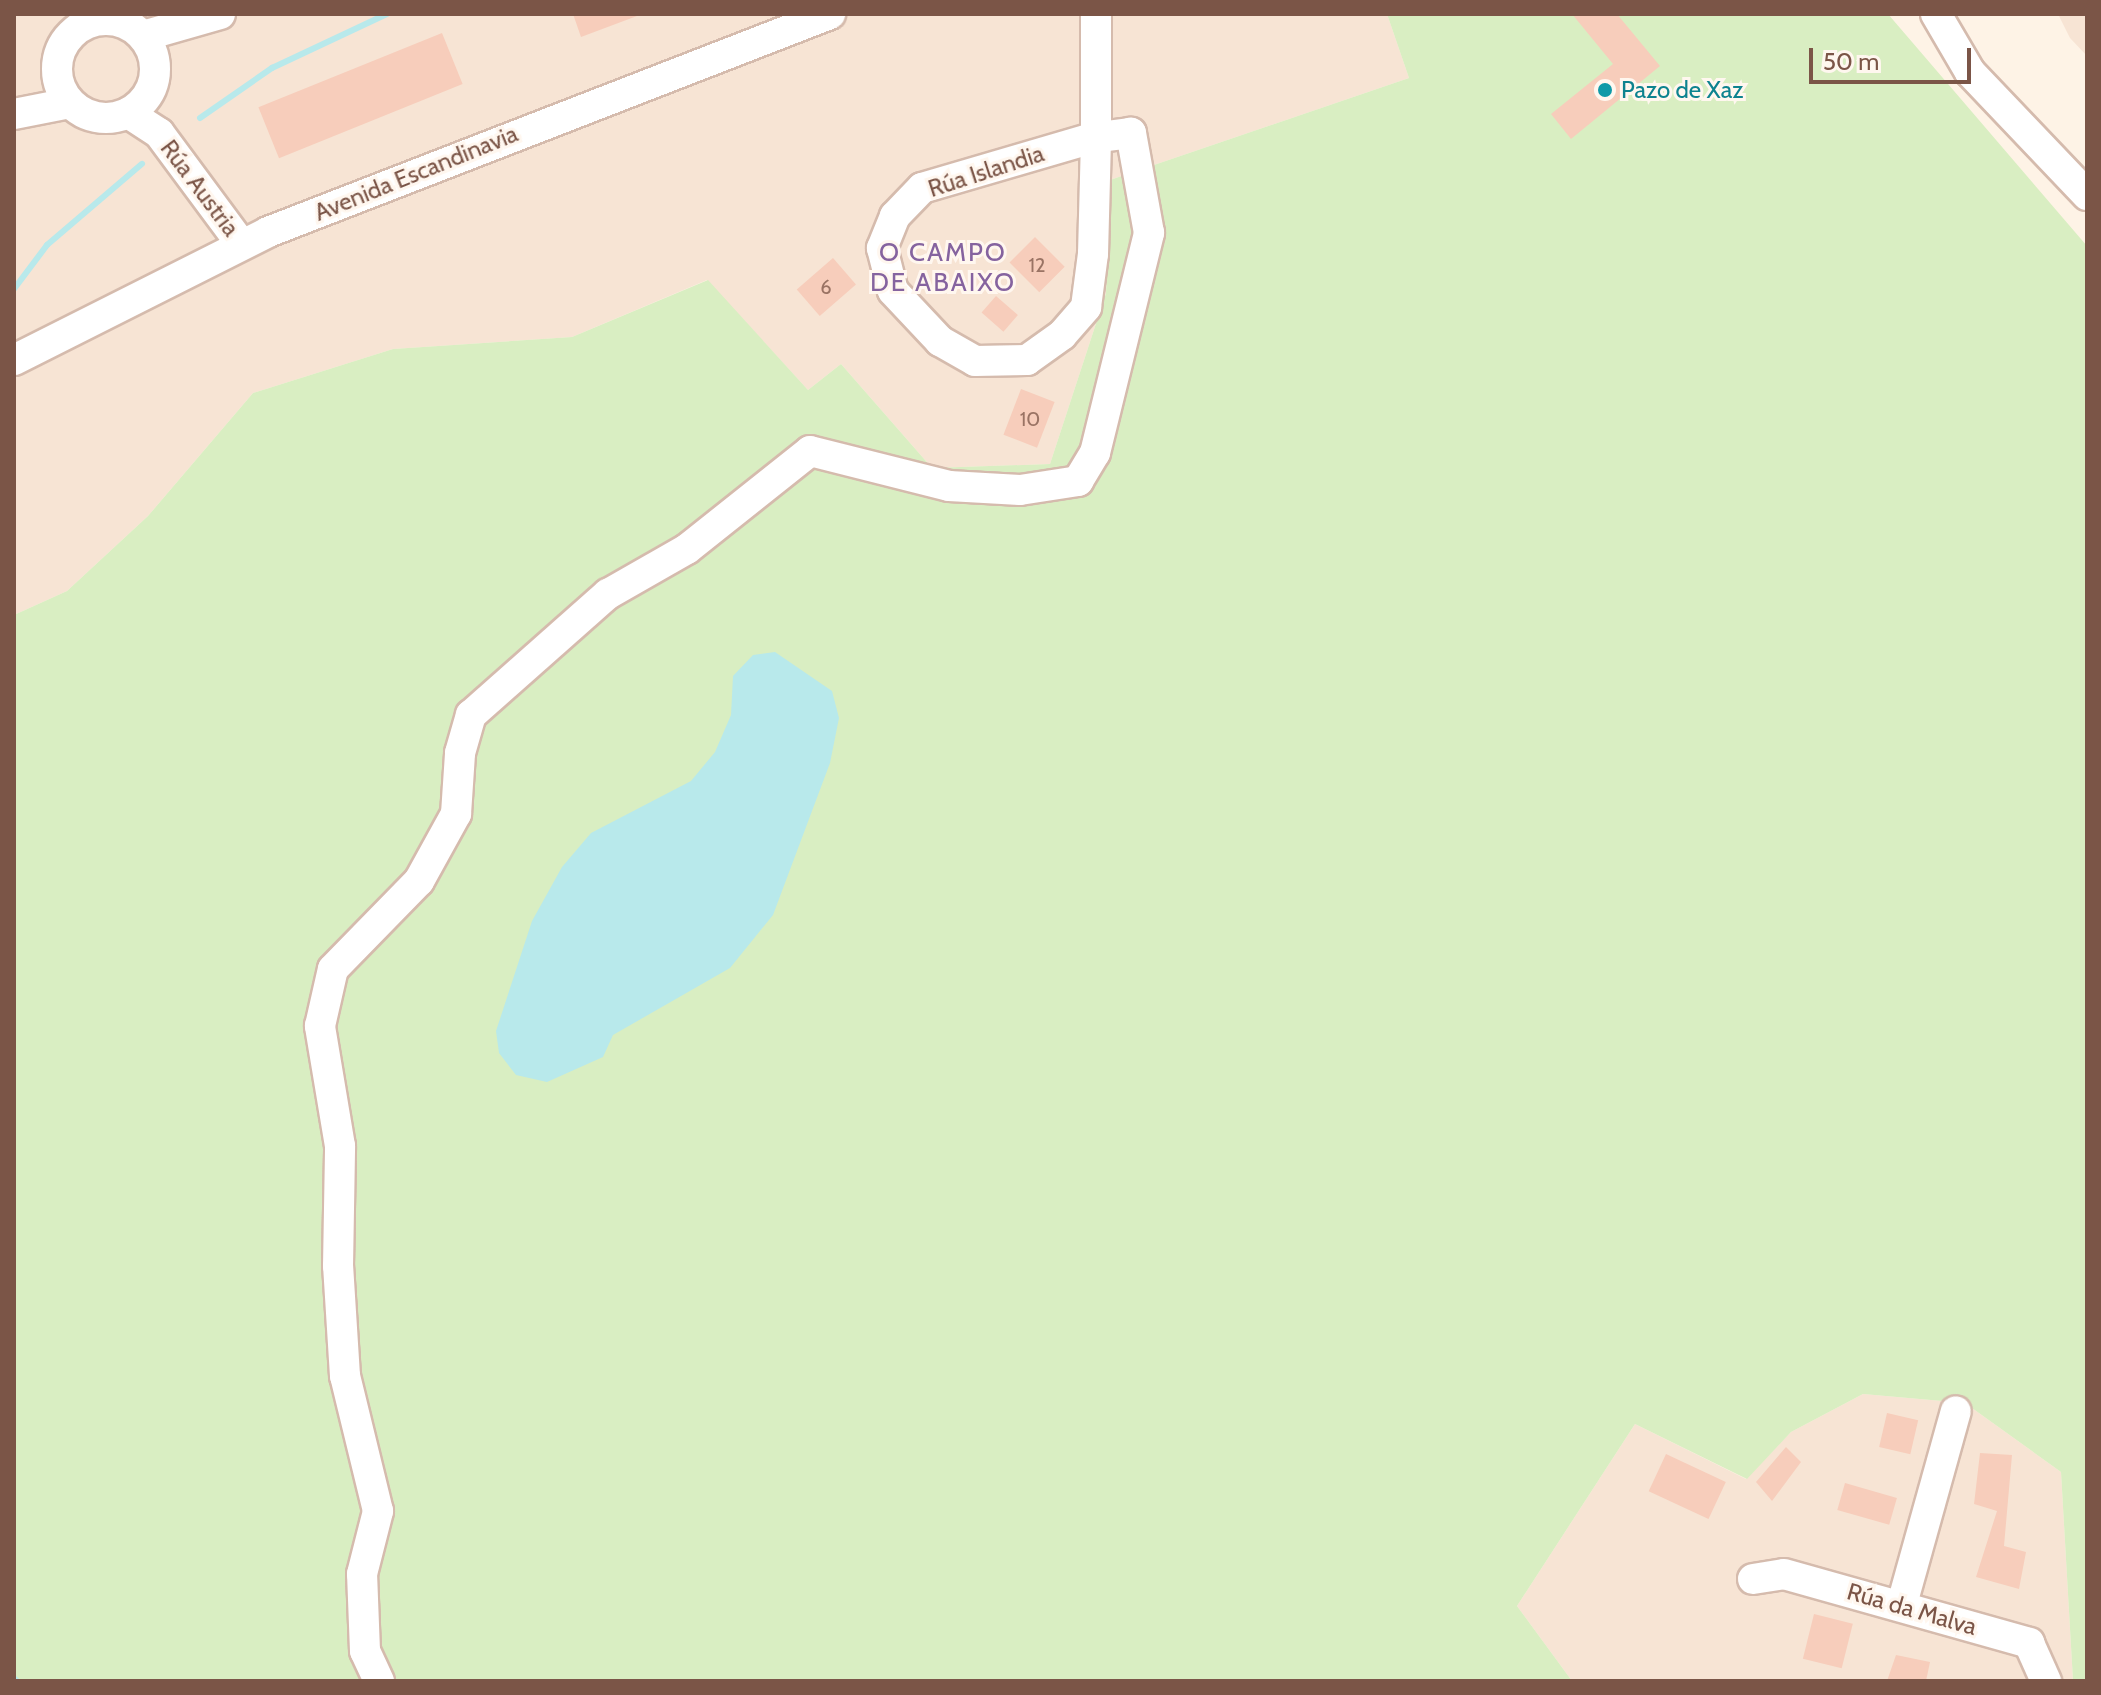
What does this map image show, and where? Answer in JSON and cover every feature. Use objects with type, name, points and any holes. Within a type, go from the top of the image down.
[{"type":"street","points":[[148,46],[220,14]]},
{"type":"street","name":"Avenida Escandinavia","points":[[14,360],[241,244],[830,14]]},
{"type":"street","points":[[1096,14],[1096,137]]},
{"type":"street","points":[[1936,14],[1970,72],[2087,195]]},
{"type":"street","points":[[121,22],[148,46],[155,76],[137,105],[97,118],[64,90],[68,23],[121,22]]},
{"type":"street","points":[[20,112],[64,90]]},
{"type":"street","name":"Rúa Austria","points":[[137,105],[241,244]]},
{"type":"street","name":"Rúa Islandia","points":[[379,1681],[365,1651],[362,1574],[378,1511],[345,1376],[338,1266],[340,1146],[320,1026],[333,969],[419,881],[456,814],[460,753],[471,715],[608,594],[687,549],[810,451],[949,486],[1020,490],[1078,481],[1095,453],[1149,233],[1131,133],[1096,137],[922,188],[895,216],[882,248],[893,291],[940,341],[975,361],[1027,360],[1062,335],[1086,307],[1096,137]]},
{"type":"street","points":[[1902,1604],[1956,1411]]},
{"type":"street","name":"Rúa da Malva","points":[[1753,1579],[1784,1574],[1902,1604],[2029,1643],[2046,1681]]},
{"type":"shaded area","points":[[14,14],[1387,14],[1409,78],[1110,180],[1106,293],[1050,464],[932,468],[841,364],[808,390],[707,280],[572,337],[393,349],[253,393],[148,516],[67,591],[14,615]]},
{"type":"shaded area","points":[[2058,14],[2087,14],[2087,56],[2070,38]]},
{"type":"shaded area","points":[[1863,1394],[1965,1403],[2061,1472],[2073,1681],[1572,1681],[1517,1606],[1635,1424],[1746,1479],[1791,1432]]},
{"type":"green space","points":[[1387,14],[1888,14],[2087,246],[2087,1681],[2073,1681],[2061,1472],[1965,1403],[1863,1394],[1791,1432],[1747,1479],[1635,1424],[1517,1606],[1572,1681],[14,1681],[14,615],[67,591],[148,516],[253,393],[393,349],[572,337],[708,280],[808,390],[841,364],[932,468],[1050,464],[1106,293],[1110,180],[1409,78]]},
{"type":"water","points":[[775,652],[832,691],[839,718],[830,763],[773,915],[730,968],[613,1035],[603,1057],[547,1082],[516,1075],[499,1053],[496,1031],[532,921],[562,867],[591,833],[691,781],[715,752],[731,715],[733,676],[753,655]]},
{"type":"building","points":[[573,14],[637,14],[637,16],[581,37]]},
{"type":"building","name":"Pazo de Xaz","points":[[1572,14],[1617,14],[1660,66],[1571,139],[1551,114],[1613,64]]},
{"type":"building","points":[[442,33],[463,84],[279,158],[258,107]]},
{"type":"building","points":[[1035,237],[1065,267],[1039,292],[1010,262]]},
{"type":"building","points":[[833,258],[856,284],[820,316],[797,289]]},
{"type":"building","points":[[996,296],[1018,315],[1003,332],[982,313]]},
{"type":"building","points":[[1021,389],[1055,402],[1037,448],[1003,435]]},
{"type":"building","points":[[1887,1413],[1918,1420],[1910,1454],[1879,1447]]},
{"type":"building","points":[[1786,1447],[1801,1462],[1772,1501],[1756,1482]]},
{"type":"building","points":[[1980,1453],[2012,1455],[2004,1546],[2026,1552],[2019,1589],[1976,1577],[1997,1511],[1974,1504]]},
{"type":"building","points":[[1666,1454],[1726,1482],[1708,1519],[1649,1491]]},
{"type":"building","points":[[1845,1483],[1897,1498],[1889,1525],[1837,1510]]},
{"type":"building","points":[[1814,1614],[1853,1624],[1842,1668],[1803,1659]]},
{"type":"building","points":[[1896,1655],[1930,1662],[1926,1681],[1887,1681]]},
{"type":"waterway","points":[[200,118],[272,68],[387,14]]},
{"type":"waterway","points":[[14,289],[47,245],[142,164]]},
{"type":"waterway","points":[[14,1678],[17,1681]]},
{"type":"place","name":"Pazo de Xaz","points":[[1605,90]]},
{"type":"district","name":"O CAMPO DE ABAIXO","points":[[943,268]]}]
